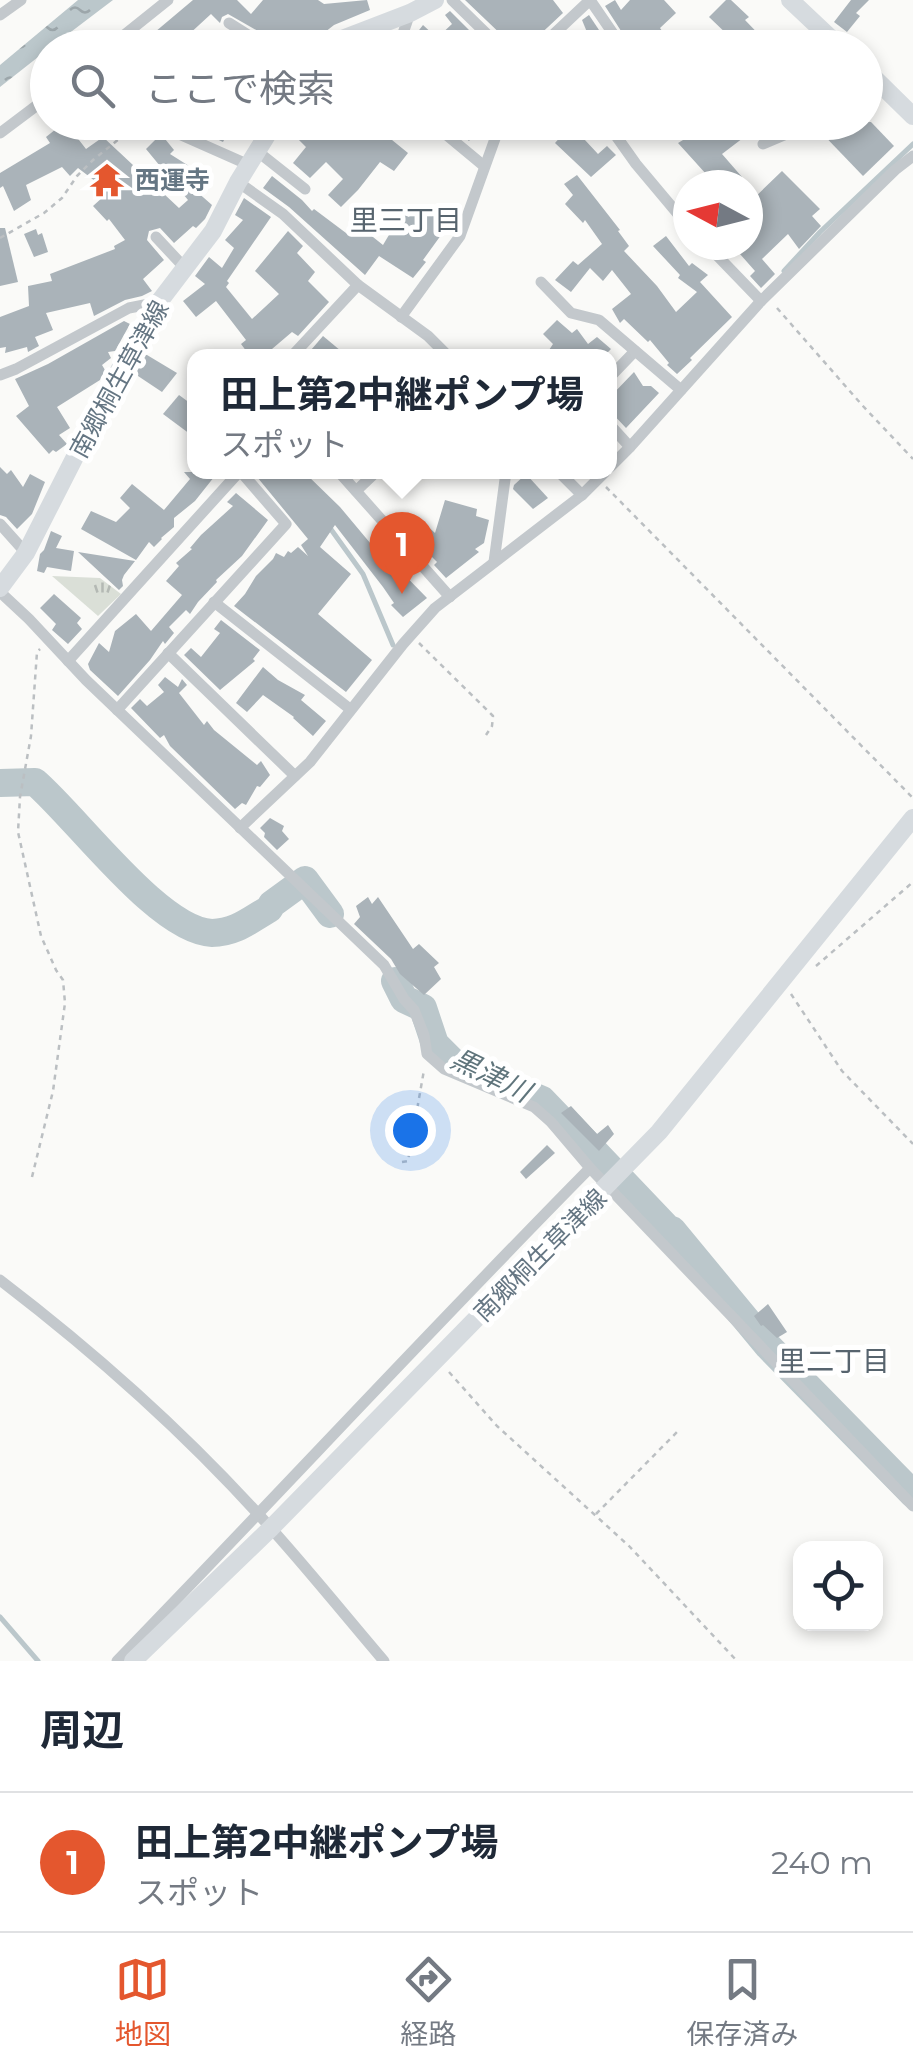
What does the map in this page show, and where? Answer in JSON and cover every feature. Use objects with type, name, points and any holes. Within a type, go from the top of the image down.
[{"type":"main road","points":[[370,30],[435,0]]},
{"type":"main road","points":[[790,0],[822,30]]},
{"type":"main road","points":[[883,87],[913,116]]},
{"type":"main road","name":"南郷桐生草津線","points":[[0,590],[26,554],[134,341],[212,231],[264,140]]},
{"type":"main road","name":"南郷桐生草津線","points":[[133,1661],[265,1521],[437,1360],[659,1132],[913,818]]},
{"type":"street","points":[[0,15],[21,0]]},
{"type":"street","points":[[130,30],[168,0]]},
{"type":"street","points":[[452,0],[483,30]]},
{"type":"street","points":[[558,30],[590,0],[611,30]]},
{"type":"street","points":[[404,30],[410,13]]},
{"type":"street","points":[[230,23],[241,30]]},
{"type":"street","points":[[0,133],[30,110]]},
{"type":"street","points":[[192,140],[305,189]]},
{"type":"street","points":[[453,140],[484,166]]},
{"type":"street","points":[[401,317],[460,236],[493,140]]},
{"type":"street","points":[[619,140],[673,209]]},
{"type":"street","points":[[763,144],[772,140]]},
{"type":"street","points":[[617,460],[763,299],[913,156]]},
{"type":"street","points":[[248,166],[283,214],[358,286],[441,349]]},
{"type":"street","points":[[156,237],[184,268]]},
{"type":"street","points":[[723,260],[763,299]]},
{"type":"street","points":[[541,282],[571,313],[598,320],[681,390]]},
{"type":"street","points":[[299,349],[358,286]]},
{"type":"street","points":[[0,374],[129,308],[159,302]]},
{"type":"street","points":[[617,369],[635,350]]},
{"type":"street","points":[[617,433],[630,447]]},
{"type":"street","points":[[68,661],[234,479]]},
{"type":"street","points":[[117,710],[286,524],[246,479]]},
{"type":"street","points":[[345,479],[450,596]]},
{"type":"street","points":[[356,491],[369,479]]},
{"type":"street","points":[[494,562],[505,479]]},
{"type":"street","points":[[566,479],[582,495]]},
{"type":"street","points":[[240,828],[310,762],[435,608],[582,495],[597,479]]},
{"type":"street","points":[[0,524],[26,554]]},
{"type":"street","points":[[0,590],[117,710],[384,965],[414,1010],[427,1054],[444,1069],[534,1107],[551,1122],[590,1168],[913,1506]]},
{"type":"street","points":[[214,602],[350,709]]},
{"type":"street","points":[[168,654],[296,776]]},
{"type":"street","points":[[118,1661],[265,1521],[470,1289],[590,1168]]},
{"type":"street","points":[[0,1280],[79,1342],[180,1434],[265,1521],[384,1661]]},
{"type":"path","points":[[0,238],[53,205],[93,160],[118,140]]},
{"type":"path","points":[[763,299],[913,459]]},
{"type":"path","points":[[611,479],[913,798]]},
{"type":"path","points":[[411,634],[493,716],[486,734]]},
{"type":"path","points":[[32,1176],[53,1091],[64,1003],[64,980],[41,936],[18,832],[31,736],[36,652],[49,642]]},
{"type":"path","points":[[808,973],[913,882]]},
{"type":"path","points":[[780,984],[790,992],[842,1071],[913,1144]]},
{"type":"path","points":[[402,1162],[408,1162],[427,1054]]},
{"type":"path","points":[[437,1360],[497,1426],[629,1546],[737,1661]]},
{"type":"path","points":[[594,1516],[679,1430]]},
{"type":"green space","points":[[52,576],[100,578],[121,594],[98,616]]},
{"type":"water","points":[[78,0],[113,0],[73,30],[42,30]]},
{"type":"water","points":[[30,40],[30,63],[0,87],[0,65]]},
{"type":"building","points":[[193,0],[237,0],[251,14],[263,0],[318,0],[324,4],[367,0],[370,10],[328,30],[256,30],[228,14],[220,23],[211,14],[194,30],[157,30]]},
{"type":"building","points":[[465,0],[553,0],[563,13],[545,30],[496,30]]},
{"type":"building","points":[[615,0],[621,10],[630,0],[664,0],[676,13],[661,30],[620,30],[605,6]]},
{"type":"building","points":[[726,0],[731,0],[749,17],[745,20],[755,30],[723,30],[709,17]]},
{"type":"building","points":[[851,0],[869,0],[856,13],[860,16],[849,30],[834,22]]},
{"type":"building","points":[[450,11],[469,30],[446,30],[452,24],[445,15]]},
{"type":"building","points":[[589,15],[599,30],[586,30],[582,20]]},
{"type":"building","points":[[883,135],[894,146],[863,176],[828,140],[883,140]]},
{"type":"building","points":[[48,140],[79,140],[86,149],[99,140],[106,140],[179,208],[188,200],[146,149],[155,140],[166,140],[174,150],[170,154],[189,166],[179,176],[212,205],[196,228],[193,226],[174,243],[160,228],[149,231],[147,240],[164,260],[143,279],[152,291],[94,316],[90,303],[46,313],[53,330],[35,337],[39,346],[28,352],[27,347],[5,353],[6,347],[0,348],[0,317],[29,306],[28,286],[52,281],[50,274],[115,249],[125,240],[93,206],[103,197],[92,186],[95,181],[78,168],[70,176],[62,167],[26,185],[31,200],[14,211],[3,186],[0,188],[0,173],[50,143]]},
{"type":"building","points":[[299,140],[392,140],[408,153],[394,171],[380,162],[341,207],[328,195],[343,179],[326,162],[310,178],[293,163],[306,147]]},
{"type":"building","points":[[585,140],[598,154],[607,146],[616,155],[591,177],[555,143]]},
{"type":"building","points":[[740,140],[722,154],[736,170],[702,170],[678,143]]},
{"type":"building","points":[[782,171],[820,209],[812,216],[821,226],[799,249],[788,234],[763,258],[763,189]]},
{"type":"building","points":[[577,175],[620,230],[629,246],[624,251],[676,312],[697,292],[678,278],[680,275],[653,246],[666,236],[673,245],[673,260],[684,260],[689,266],[692,263],[708,275],[700,282],[732,317],[677,374],[650,340],[624,319],[620,323],[612,309],[631,294],[612,270],[603,281],[590,268],[571,292],[555,280],[573,261],[578,265],[602,244],[585,220],[583,223],[565,204],[573,195],[564,184]]},
{"type":"building","points":[[272,176],[312,211],[350,236],[357,227],[383,245],[402,213],[409,217],[415,206],[442,221],[438,228],[444,231],[413,278],[379,256],[365,275],[263,188]]},
{"type":"building","points":[[244,198],[271,217],[227,281],[226,287],[252,319],[279,294],[255,271],[288,231],[303,246],[297,253],[315,272],[308,281],[329,302],[298,336],[292,332],[272,349],[245,349],[241,344],[246,340],[216,301],[196,317],[183,301],[205,284],[195,276],[209,257],[222,268],[234,248],[225,240],[243,220],[235,215]]},
{"type":"building","points":[[0,228],[5,228],[18,282],[0,286]]},
{"type":"building","points":[[36,229],[38,235],[42,233],[48,252],[34,257],[24,234]]},
{"type":"building","points":[[745,260],[763,260],[775,274],[761,288],[750,276],[755,271]]},
{"type":"building","points":[[557,320],[572,333],[577,329],[588,344],[597,337],[611,349],[550,349],[553,344],[543,334]]},
{"type":"building","points":[[124,321],[130,324],[115,351],[108,352],[111,358],[102,365],[105,370],[100,380],[57,407],[70,428],[59,435],[67,444],[49,454],[16,416],[29,406],[15,379]]},
{"type":"building","points":[[323,336],[339,349],[312,349]]},
{"type":"building","points":[[143,355],[177,373],[162,392],[132,372]]},
{"type":"building","points":[[634,372],[643,386],[651,386],[659,393],[626,428],[617,418],[617,390]]},
{"type":"building","points":[[179,395],[187,401],[187,432],[163,414]]},
{"type":"building","points":[[0,467],[7,474],[11,470],[23,487],[30,474],[45,482],[32,514],[17,529],[0,515]]},
{"type":"building","points":[[190,479],[212,479],[195,501],[174,518],[174,527],[154,547],[149,542],[136,560],[81,529],[91,511],[116,522],[130,508],[120,498],[132,484],[164,510]]},
{"type":"building","points":[[259,479],[311,479],[376,550],[379,547],[427,598],[403,617],[335,525],[320,547],[351,574],[318,614],[372,660],[346,692],[234,606],[276,553],[284,557],[298,547],[308,556],[301,545],[308,539]]},
{"type":"building","points":[[521,479],[531,479],[548,498],[533,509],[513,489]]},
{"type":"building","points":[[236,493],[268,520],[190,614],[186,610],[169,627],[174,633],[118,696],[90,670],[88,664],[99,643],[109,652],[115,631],[136,614],[151,631],[182,595],[166,581],[179,566],[176,563],[233,506],[227,502]]},
{"type":"building","points":[[445,500],[477,509],[476,516],[489,520],[484,543],[475,549],[479,552],[446,578],[434,565],[437,562],[410,535],[424,523],[435,533]]},
{"type":"building","points":[[51,531],[62,536],[56,548],[74,551],[71,571],[47,567],[44,573],[37,571]]},
{"type":"building","points":[[78,552],[135,561],[119,590]]},
{"type":"building","points":[[54,594],[81,618],[77,623],[82,629],[68,644],[52,630],[56,624],[40,608]]},
{"type":"building","points":[[221,620],[260,650],[255,661],[220,690],[184,655],[191,648],[201,657],[220,633],[214,629]]},
{"type":"building","points":[[263,667],[305,695],[301,700],[326,721],[313,736],[263,695],[247,712],[236,703]]},
{"type":"building","points":[[165,677],[178,687],[182,679],[187,685],[179,693],[204,725],[207,721],[257,765],[261,761],[270,775],[257,786],[246,805],[242,803],[235,809],[170,746],[164,735],[160,738],[131,708],[140,699],[147,706],[164,692],[158,685]]},
{"type":"building","points":[[270,818],[284,826],[282,831],[289,839],[277,850],[260,828]]},
{"type":"building","points":[[368,897],[372,904],[378,897],[413,949],[419,944],[439,963],[434,967],[441,979],[424,995],[354,924],[360,917],[356,906]]},
{"type":"building","points":[[571,1106],[597,1134],[608,1125],[614,1134],[599,1151],[561,1113]]},
{"type":"building","points":[[547,1145],[555,1153],[526,1179],[520,1172]]},
{"type":"building","points":[[768,1304],[787,1332],[777,1338],[754,1316]]},
{"type":"waterway","points":[[784,271],[913,144]]},
{"type":"waterway","points":[[330,528],[363,574],[393,645]]},
{"type":"waterway","name":"黒津川","points":[[0,783],[35,782],[144,894],[191,927],[212,933],[235,928],[269,909],[305,880],[330,914]]},
{"type":"waterway","name":"黒津川","points":[[395,981],[404,999],[423,1008],[435,1044],[453,1062],[542,1100],[570,1126],[672,1230],[768,1346],[913,1494]]},
{"type":"waterway","points":[[0,1617],[38,1661]]},
{"type":"place","name":"西運寺","points":[[107,180]]},
{"type":"place","name":"田上第2中継ポンプ場","points":[[402,594]]},
{"type":"district","name":"里三丁目","points":[[406,220]]},
{"type":"district","name":"里二丁目","points":[[834,1361]]}]
